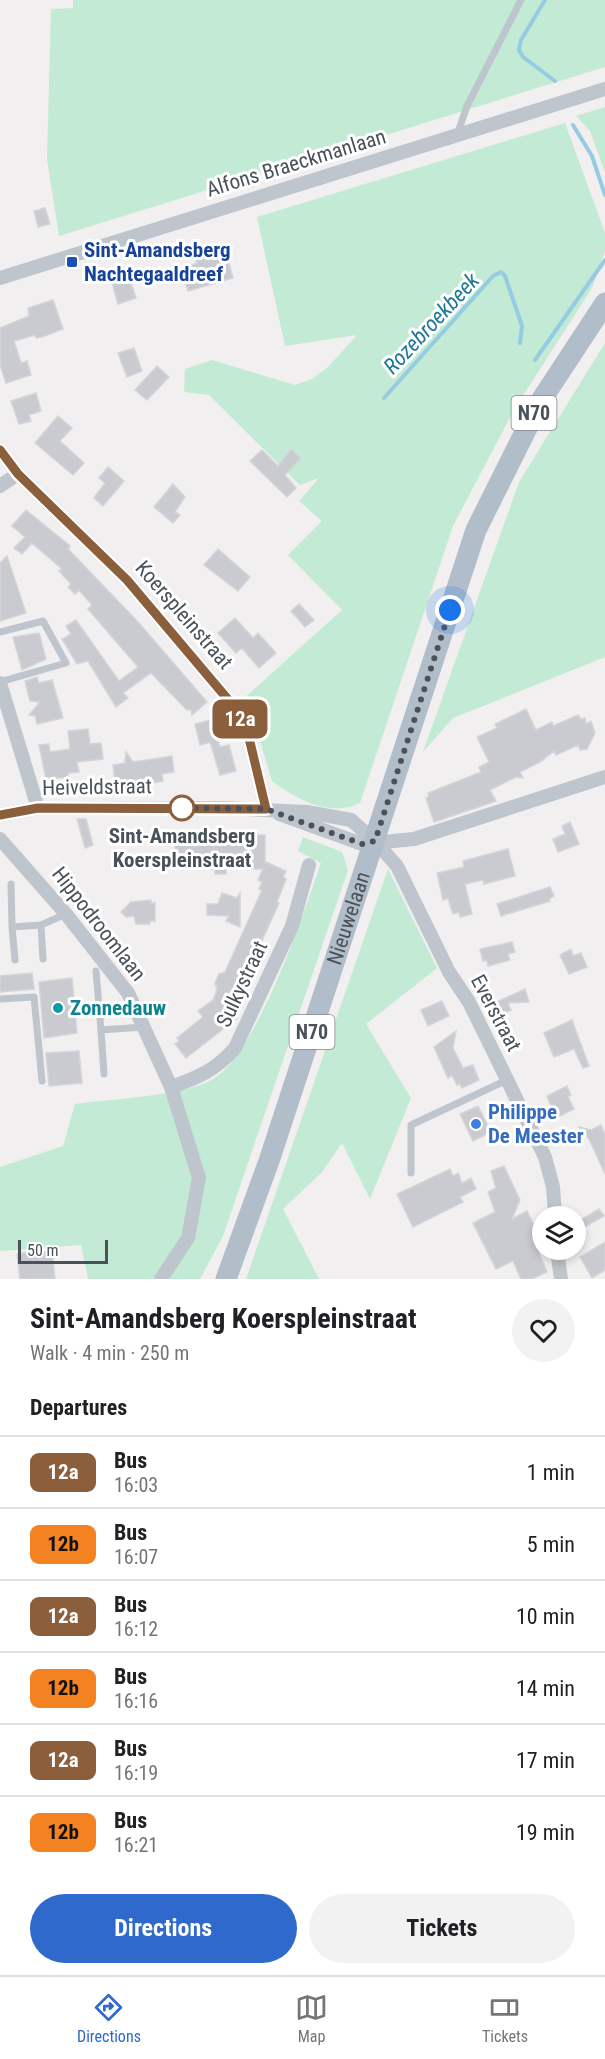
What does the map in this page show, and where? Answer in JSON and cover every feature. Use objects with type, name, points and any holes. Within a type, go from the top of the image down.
[{"type":"main road","name":"Nieuwelaan","points":[[226,1279],[269,1161],[477,530],[540,402],[605,303]]},
{"type":"street","name":"Alfons Braeckmanlaan","points":[[0,278],[605,89]]},
{"type":"street","name":"Koerspleinstraat","points":[[0,450],[18,474],[127,580],[236,709],[249,738],[266,809]]},
{"type":"street","points":[[0,486],[18,474]]},
{"type":"street","points":[[0,682],[2,697],[38,808]]},
{"type":"street","points":[[375,841],[423,837],[605,777]]},
{"type":"street","name":"Heiveldstraat","points":[[0,815],[38,808],[266,809],[307,812],[351,820],[375,841]]},
{"type":"street","name":"Hippodroomlaan","points":[[0,839],[66,914],[129,993],[171,1087],[199,1178],[188,1238],[161,1279]]},
{"type":"street","name":"Everstraat","points":[[375,841],[397,866],[449,972],[469,1002],[545,1157],[553,1187],[554,1206]]},
{"type":"street","name":"Sulkystraat","points":[[171,1087],[205,1075],[224,1061],[235,1048],[292,926],[309,865]]},
{"type":"street","points":[[558,1260],[561,1279]]},
{"type":"lane","points":[[457,135],[467,106],[521,0]]},
{"type":"lane","points":[[0,632],[43,621],[66,663],[0,682]]},
{"type":"lane","points":[[11,884],[15,960]]},
{"type":"lane","points":[[12,927],[41,926],[66,914]]},
{"type":"lane","points":[[41,926],[43,959]]},
{"type":"lane","points":[[96,971],[104,1074]]},
{"type":"lane","points":[[0,999],[34,997],[42,1081]]},
{"type":"lane","points":[[101,1030],[143,1027]]},
{"type":"lane","points":[[411,1173],[411,1125],[507,1080]]},
{"type":"green space","points":[[73,0],[605,0],[605,67],[59,236],[47,159],[51,9],[73,8]]},
{"type":"green space","points":[[605,107],[605,173],[590,131],[576,116]]},
{"type":"green space","points":[[565,123],[605,233],[605,251],[592,288],[515,408],[453,526],[360,803],[337,808],[302,800],[272,781],[261,744],[242,700],[342,610],[288,555],[322,521],[299,501],[319,478],[300,485],[209,395],[184,392],[185,369],[212,360],[295,385],[312,379],[328,367],[357,335],[285,346],[257,217]]},
{"type":"green space","points":[[605,343],[605,657],[453,718],[423,752],[519,482]]},
{"type":"green space","points":[[303,837],[342,852],[348,870],[223,1236],[200,1279],[88,1279],[81,1245],[0,1251],[0,1167],[63,1146],[75,1104],[163,1094],[197,1086],[210,1081],[227,1067],[244,1044],[261,1015],[291,947],[321,863],[298,851]]},
{"type":"green space","points":[[388,869],[437,968],[366,1024],[411,1098],[370,1199],[342,1143],[322,1172],[283,1209],[319,1279],[246,1279]]},
{"type":"building","points":[[45,208],[50,224],[38,227],[34,211]]},
{"type":"building","points":[[224,247],[230,260],[233,278],[188,291],[181,269],[197,263],[195,257]]},
{"type":"building","points":[[126,268],[136,298],[118,304],[110,275]]},
{"type":"building","points":[[53,300],[63,329],[42,337],[36,338],[35,335],[14,341],[21,363],[27,361],[31,375],[6,383],[0,365],[0,328],[29,316],[28,308]]},
{"type":"building","points":[[134,348],[142,371],[127,377],[118,353]]},
{"type":"building","points":[[157,366],[169,377],[147,400],[135,390]]},
{"type":"building","points":[[36,393],[41,411],[29,415],[31,421],[19,424],[11,401]]},
{"type":"building","points":[[58,416],[72,428],[60,441],[84,463],[73,475],[35,443]]},
{"type":"building","points":[[291,449],[301,458],[285,475],[296,488],[287,497],[250,461],[262,450],[278,466]]},
{"type":"building","points":[[108,467],[124,481],[103,506],[94,498],[105,483],[99,478]]},
{"type":"building","points":[[173,484],[185,497],[175,512],[180,515],[173,523],[154,507]]},
{"type":"building","points":[[26,510],[70,546],[68,549],[139,623],[207,702],[192,715],[191,710],[187,710],[151,673],[123,693],[128,698],[116,707],[88,661],[77,664],[62,639],[71,634],[66,626],[76,620],[119,681],[138,667],[88,609],[92,605],[79,590],[75,594],[68,587],[71,584],[59,571],[62,569],[32,543],[22,554],[14,548],[25,537],[12,526]]},
{"type":"building","points":[[218,549],[250,577],[238,591],[204,565]]},
{"type":"building","points":[[7,556],[26,613],[0,621],[0,563]]},
{"type":"building","points":[[299,604],[314,620],[305,627],[291,611]]},
{"type":"building","points":[[235,618],[253,638],[258,633],[276,653],[259,668],[242,648],[236,653],[218,633]]},
{"type":"building","points":[[39,633],[46,659],[22,670],[13,637]]},
{"type":"building","points":[[37,677],[39,683],[52,680],[63,718],[37,724],[35,716],[29,715],[40,702],[30,701],[25,681]]},
{"type":"building","points":[[526,709],[536,730],[552,722],[553,726],[578,715],[581,719],[585,718],[586,724],[591,721],[595,733],[587,749],[580,750],[578,745],[556,755],[554,751],[540,762],[520,772],[523,778],[516,777],[490,790],[496,801],[434,822],[426,798],[429,797],[428,793],[481,772],[479,767],[489,762],[477,737],[497,728],[495,724]]},
{"type":"building","points":[[211,720],[220,747],[229,745],[236,771],[220,775],[210,742],[200,745],[195,724]]},
{"type":"building","points":[[88,729],[90,744],[101,743],[103,759],[77,762],[79,772],[68,773],[68,777],[46,779],[39,745],[49,744],[50,752],[70,749],[68,731]]},
{"type":"building","points":[[126,752],[133,762],[172,756],[174,772],[162,774],[163,781],[153,783],[152,779],[115,782],[113,765],[125,763]]},
{"type":"building","points":[[77,819],[86,819],[93,845],[85,848]]},
{"type":"building","points":[[570,822],[579,844],[558,852],[553,839],[565,834],[562,826]]},
{"type":"building","points":[[207,835],[265,835],[265,864],[266,862],[286,871],[283,877],[286,879],[277,902],[279,903],[228,1015],[237,1018],[186,1058],[175,1044],[179,1041],[177,1038],[203,1017],[198,1011],[213,1000],[217,989],[215,983],[219,974],[225,972],[262,890],[259,889],[262,882],[258,880],[263,869],[226,869],[226,874],[215,874],[215,869],[208,869],[208,867],[175,867],[175,839],[207,839]]},
{"type":"building","points":[[508,849],[515,876],[484,884],[483,880],[465,884],[472,914],[460,917],[459,912],[453,914],[448,898],[443,900],[437,873],[464,867],[463,861]]},
{"type":"building","points":[[550,887],[554,896],[549,899],[550,901],[501,916],[497,904]]},
{"type":"building","points":[[222,893],[237,898],[240,893],[240,927],[226,921],[229,916],[207,915],[207,904],[218,904]]},
{"type":"building","points":[[151,900],[151,903],[155,903],[155,921],[149,921],[150,924],[136,924],[134,916],[126,917],[121,912],[131,902]]},
{"type":"building","points":[[512,942],[515,952],[508,954],[510,960],[488,966],[487,960],[483,961],[480,949]]},
{"type":"building","points":[[571,949],[573,956],[581,953],[587,967],[569,974],[560,955]]},
{"type":"building","points":[[32,973],[34,989],[0,992],[0,976]]},
{"type":"building","points":[[72,978],[77,1033],[44,1038],[39,982]]},
{"type":"building","points":[[525,989],[529,1002],[508,1003],[511,1010],[494,1018],[488,1006]]},
{"type":"building","points":[[442,1001],[449,1016],[428,1026],[421,1010]]},
{"type":"building","points":[[572,1020],[589,1066],[583,1068],[574,1049],[554,1057],[544,1033]]},
{"type":"building","points":[[456,1031],[453,1048],[463,1068],[473,1065],[479,1080],[462,1088],[460,1084],[457,1085],[452,1075],[448,1078],[434,1047]]},
{"type":"building","points":[[79,1051],[82,1083],[49,1086],[46,1053]]},
{"type":"building","points":[[567,1086],[571,1095],[568,1097],[574,1109],[556,1118],[547,1096]]},
{"type":"building","points":[[478,1106],[491,1132],[473,1141],[460,1114]]},
{"type":"building","points":[[601,1125],[605,1134],[605,1174],[589,1139],[579,1127],[591,1130]]},
{"type":"building","points":[[504,1166],[520,1200],[512,1219],[527,1211],[532,1221],[532,1260],[542,1260],[547,1272],[532,1279],[521,1279],[513,1261],[496,1269],[473,1223],[495,1212],[488,1192],[496,1188],[491,1171]]},
{"type":"building","points":[[450,1169],[453,1176],[458,1173],[462,1183],[471,1178],[476,1189],[460,1197],[463,1202],[413,1227],[397,1194]]},
{"type":"building","points":[[599,1209],[604,1216],[586,1226],[586,1217]]},
{"type":"building","points":[[605,1242],[605,1270],[592,1278],[582,1260],[586,1260],[586,1253]]},
{"type":"building","points":[[41,1249],[41,1252],[52,1251],[55,1279],[20,1279],[17,1254]]},
{"type":"waterway","name":"Rozebroekbeek","points":[[545,0],[521,40],[519,50],[523,57],[555,81]]},
{"type":"waterway","name":"Rozebroekbeek","points":[[573,125],[592,156],[605,195]]},
{"type":"waterway","name":"Rozebroekbeek","points":[[535,360],[605,260]]},
{"type":"waterway","name":"Rozebroekbeek","points":[[384,398],[493,276],[501,272],[505,276],[522,326],[520,343]]},
{"type":"bus line","name":"12a","points":[[0,450],[18,474],[127,580],[236,709],[249,738],[266,809],[224,807],[38,808],[0,815]]},
{"type":"place","name":"Sint-Amandsberg Nachtegaaldreef","points":[[72,262]]},
{"type":"place","name":"Sint-Amandsberg Koerspleinstraat","points":[[182,808]]},
{"type":"place","name":"Zonnedauw","points":[[58,1008]]},
{"type":"place","name":"Philippe De Meester","points":[[476,1124]]},
{"type":"route","points":[[182,808],[178,808],[266,809],[362,844],[375,841],[450,610]]}]
